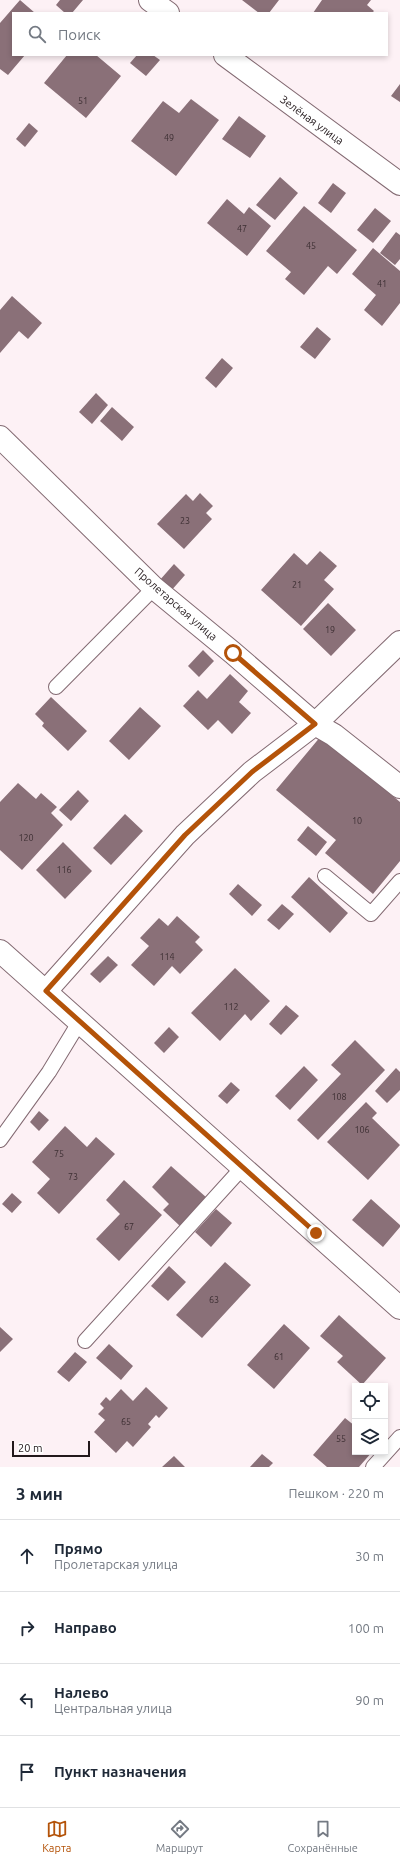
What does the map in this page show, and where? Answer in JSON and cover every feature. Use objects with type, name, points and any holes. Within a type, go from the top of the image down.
[{"type":"street","points":[[150,0],[167,12]]},
{"type":"street","name":"Зелёная улица","points":[[226,56],[400,184]]},
{"type":"street","name":"Пролетарская улица","points":[[0,437],[154,588],[233,653],[315,724],[334,735],[400,788]]},
{"type":"street","points":[[46,991],[185,835],[252,772],[315,724],[400,642]]},
{"type":"street","points":[[0,951],[400,1308]]},
{"type":"lane","points":[[56,687],[154,588]]},
{"type":"lane","points":[[325,876],[371,914],[400,880]]},
{"type":"lane","points":[[0,1140],[45,1078],[80,1021]]},
{"type":"lane","points":[[86,1341],[242,1168]]},
{"type":"lane","points":[[373,1467],[400,1437]]},
{"type":"building","points":[[20,0],[34,12],[12,12],[12,56],[24,56],[8,75],[0,69],[0,23]]},
{"type":"building","points":[[60,0],[83,0],[73,12],[64,12],[56,5]]},
{"type":"building","points":[[242,0],[279,0],[270,12],[258,12]]},
{"type":"building","points":[[322,0],[371,0],[367,5],[374,11],[373,12],[314,12]]},
{"type":"building","points":[[66,56],[97,56],[121,76],[86,118],[44,83]]},
{"type":"building","points":[[136,56],[154,56],[160,60],[146,76],[130,63]]},
{"type":"building","points":[[400,84],[400,102],[391,96]]},
{"type":"building","points":[[191,99],[219,120],[176,176],[131,141],[163,101],[179,113]]},
{"type":"building","points":[[239,116],[266,136],[250,158],[222,139]]},
{"type":"building","points":[[29,123],[38,131],[25,147],[16,139]]},
{"type":"building","points":[[280,177],[298,193],[275,220],[256,205]]},
{"type":"building","points":[[333,183],[346,193],[331,213],[318,203]]},
{"type":"building","points":[[227,199],[244,214],[249,207],[271,226],[247,256],[207,223]]},
{"type":"building","points":[[304,206],[357,250],[337,274],[328,266],[304,295],[285,279],[291,272],[266,251]]},
{"type":"building","points":[[375,208],[391,221],[373,243],[357,230]]},
{"type":"building","points":[[396,232],[400,235],[400,259],[395,265],[380,253]]},
{"type":"building","points":[[373,248],[400,271],[400,303],[382,326],[364,310],[376,295],[352,274]]},
{"type":"building","points":[[12,296],[42,323],[28,339],[19,331],[0,353],[0,310]]},
{"type":"building","points":[[317,327],[331,339],[315,359],[300,347]]},
{"type":"building","points":[[222,358],[233,368],[216,388],[205,378]]},
{"type":"building","points":[[96,393],[108,405],[92,424],[79,412]]},
{"type":"building","points":[[112,407],[134,427],[122,441],[100,421]]},
{"type":"building","points":[[200,493],[213,506],[206,513],[212,519],[184,549],[157,524],[186,494],[193,501]]},
{"type":"building","points":[[320,551],[337,566],[324,580],[334,589],[301,626],[261,590],[294,553],[307,565]]},
{"type":"building","points":[[174,564],[185,575],[170,592],[159,581]]},
{"type":"building","points":[[328,603],[356,630],[331,656],[303,629]]},
{"type":"building","points":[[203,650],[214,661],[199,677],[188,666]]},
{"type":"building","points":[[230,674],[248,691],[239,702],[251,713],[232,734],[218,720],[208,730],[183,706],[198,690],[207,699]]},
{"type":"building","points":[[51,697],[87,731],[68,751],[42,726],[44,723],[35,714]]},
{"type":"building","points":[[140,707],[161,726],[129,760],[109,741]]},
{"type":"building","points":[[321,736],[400,802],[400,861],[373,894],[325,853],[336,840],[276,790]]},
{"type":"building","points":[[18,783],[36,799],[41,793],[57,807],[51,813],[63,825],[22,870],[0,850],[0,802]]},
{"type":"building","points":[[78,790],[89,801],[71,821],[59,810]]},
{"type":"building","points":[[125,814],[143,831],[111,865],[93,848]]},
{"type":"building","points":[[308,826],[327,842],[316,856],[297,840]]},
{"type":"building","points":[[63,842],[92,871],[65,899],[36,870]]},
{"type":"building","points":[[309,877],[348,913],[330,933],[291,897]]},
{"type":"building","points":[[238,884],[262,905],[252,916],[229,894]]},
{"type":"building","points":[[282,904],[294,914],[279,930],[267,920]]},
{"type":"building","points":[[177,916],[200,937],[195,942],[203,950],[180,974],[172,966],[154,986],[131,965],[149,946],[140,938],[159,918],[168,926]]},
{"type":"building","points":[[108,956],[118,965],[100,983],[90,974]]},
{"type":"building","points":[[235,968],[270,1001],[251,1021],[245,1014],[220,1041],[191,1013]]},
{"type":"building","points":[[286,1005],[299,1016],[281,1035],[269,1024]]},
{"type":"building","points":[[169,1027],[179,1037],[164,1053],[154,1043]]},
{"type":"building","points":[[355,1040],[385,1070],[318,1140],[297,1120],[341,1074],[331,1065]]},
{"type":"building","points":[[304,1066],[318,1080],[290,1110],[275,1096]]},
{"type":"building","points":[[396,1068],[400,1072],[400,1090],[387,1103],[375,1091]]},
{"type":"building","points":[[231,1082],[240,1090],[227,1104],[218,1096]]},
{"type":"building","points":[[366,1102],[377,1113],[372,1118],[400,1145],[368,1180],[327,1142]]},
{"type":"building","points":[[39,1111],[49,1120],[39,1131],[30,1122]]},
{"type":"building","points":[[65,1126],[87,1147],[96,1137],[115,1154],[59,1214],[37,1193],[50,1179],[32,1162]]},
{"type":"building","points":[[171,1166],[207,1198],[181,1227],[163,1210],[169,1204],[152,1187]]},
{"type":"building","points":[[124,1180],[162,1215],[119,1261],[96,1239],[120,1214],[106,1200]]},
{"type":"building","points":[[12,1193],[22,1202],[12,1213],[2,1204]]},
{"type":"building","points":[[371,1199],[400,1225],[400,1227],[383,1247],[352,1220]]},
{"type":"building","points":[[216,1209],[232,1223],[211,1247],[195,1232]]},
{"type":"building","points":[[225,1262],[251,1285],[202,1338],[176,1315]]},
{"type":"building","points":[[169,1266],[186,1282],[168,1301],[151,1286]]},
{"type":"building","points":[[339,1315],[386,1358],[364,1383],[360,1383],[337,1362],[343,1356],[320,1336]]},
{"type":"building","points":[[284,1324],[310,1348],[274,1389],[247,1365]]},
{"type":"building","points":[[0,1327],[13,1339],[0,1352]]},
{"type":"building","points":[[109,1344],[133,1366],[121,1380],[96,1358]]},
{"type":"building","points":[[75,1352],[87,1362],[69,1382],[57,1372]]},
{"type":"building","points":[[146,1387],[168,1408],[159,1418],[156,1415],[148,1424],[151,1427],[133,1447],[127,1441],[116,1453],[94,1432],[105,1420],[98,1414],[104,1408],[100,1404],[106,1397],[110,1401],[121,1389],[133,1401]]},
{"type":"building","points":[[345,1418],[352,1424],[352,1455],[369,1455],[359,1467],[327,1467],[313,1455]]},
{"type":"building","points":[[262,1454],[273,1463],[269,1467],[250,1467]]},
{"type":"building","points":[[174,1456],[185,1467],[162,1467]]},
{"type":"route","points":[[233,653],[315,724],[252,772],[185,835],[46,991],[316,1233]]}]
